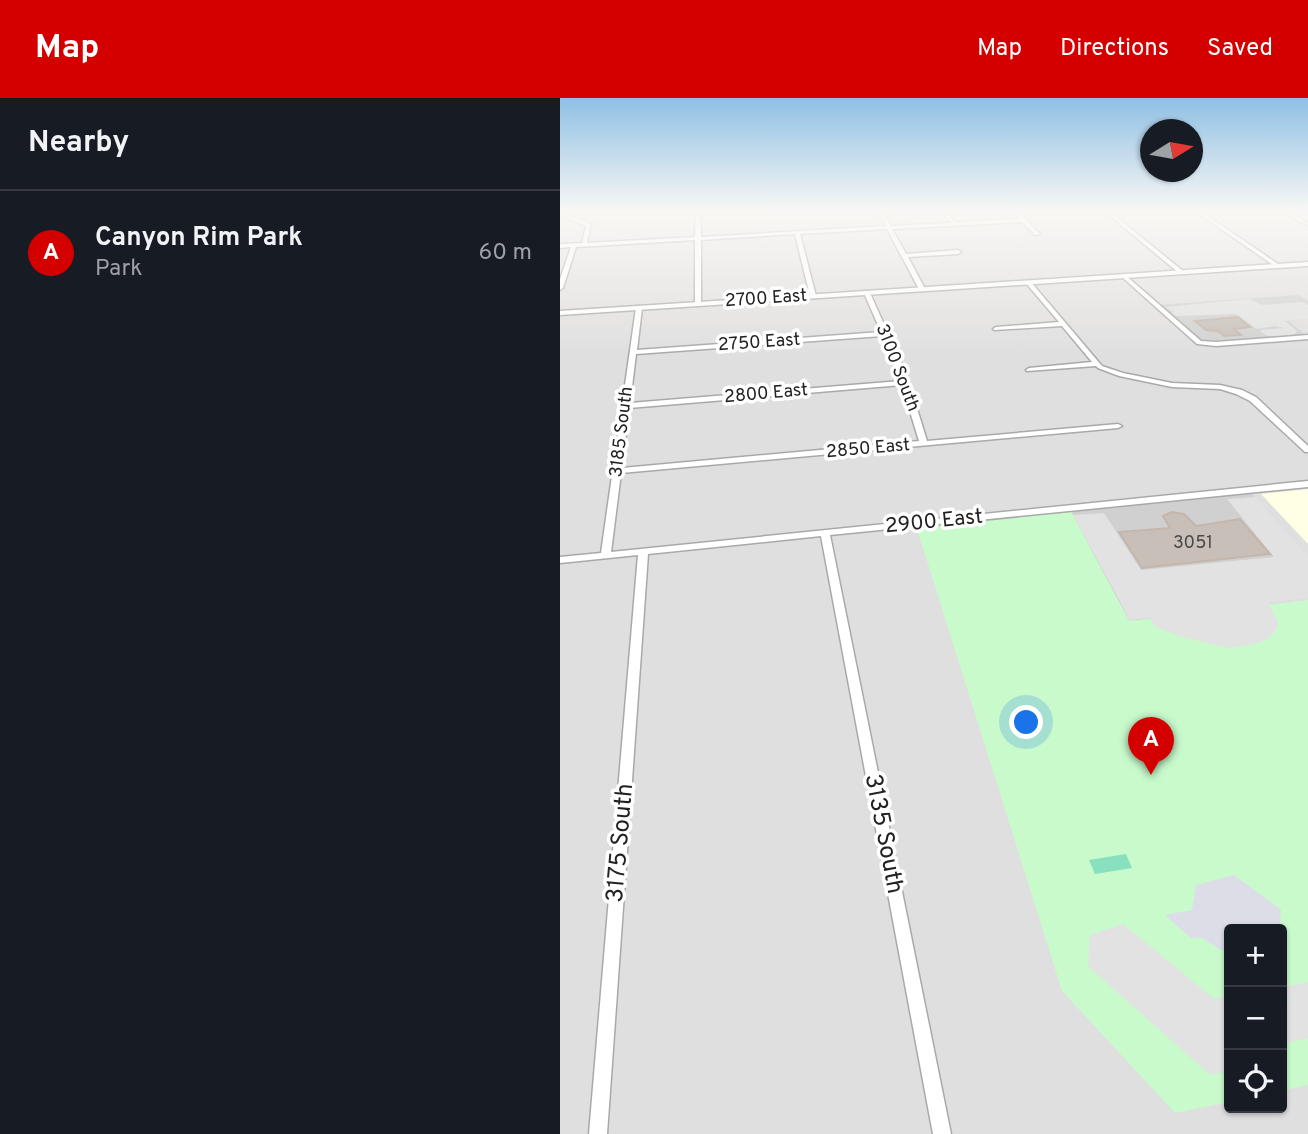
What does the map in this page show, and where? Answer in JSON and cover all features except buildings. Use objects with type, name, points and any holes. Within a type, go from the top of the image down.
[{"type":"street","points":[[560,288],[570,259]]},
{"type":"street","points":[[698,259],[698,304]]},
{"type":"street","points":[[804,259],[813,296]]},
{"type":"street","points":[[906,259],[922,289]]},
{"type":"street","points":[[1165,259],[1181,272]]},
{"type":"street","points":[[1268,259],[1278,266]]},
{"type":"street","name":"2700 East","points":[[560,313],[1308,264]]},
{"type":"street","points":[[1124,276],[1191,338],[1203,344],[1308,337]]},
{"type":"street","points":[[1028,282],[1096,364],[1108,371],[1129,377],[1176,386],[1220,387],[1240,391],[1254,399],[1308,450]]},
{"type":"street","name":"3100 South","points":[[867,293],[905,383],[924,444]]},
{"type":"street","name":"3185 South","points":[[606,555],[639,308]]},
{"type":"street","points":[[996,329],[1063,324]]},
{"type":"street","name":"2750 East","points":[[633,352],[886,334]]},
{"type":"street","points":[[1029,370],[1096,364]]},
{"type":"street","name":"2800 East","points":[[626,406],[905,383]]},
{"type":"street","name":"2850 East","points":[[617,471],[1118,426]]},
{"type":"street","name":"2900 East","points":[[560,560],[1308,484]]},
{"type":"street","name":"3135 South","points":[[825,533],[942,1134]]},
{"type":"street","name":"3175 South","points":[[598,1134],[643,552]]},
{"type":"shaded area","points":[[560,259],[1308,259],[1308,261],[560,310]]},
{"type":"shaded area","points":[[1308,267],[1308,1134],[560,1134],[560,316]]},
{"type":"shaded area","points":[[1298,295],[1308,301],[1308,319],[1288,321],[1306,335],[1217,342],[1198,340],[1159,305]]},
{"type":"shaded area","points":[[1248,299],[1263,305],[1303,302],[1308,305],[1308,319],[1285,321],[1297,331],[1295,334],[1273,337],[1260,330],[1284,328],[1275,326],[1257,329],[1236,314],[1175,316],[1172,313],[1174,312],[1165,307]]},
{"type":"shaded area","points":[[1308,489],[1308,544],[1261,494]]},
{"type":"shaded area","points":[[1251,493],[1308,555],[1308,598],[1267,603],[1273,616],[1130,620],[1066,512]]},
{"type":"shaded area","points":[[1255,497],[1308,555],[1308,598],[1268,603],[1278,622],[1276,630],[1268,639],[1228,648],[1155,627],[1150,618],[1130,620],[1073,515],[1104,513],[1141,570],[1274,557],[1227,499]]},
{"type":"shaded area","points":[[1234,875],[1281,910],[1280,924],[1224,924],[1224,952],[1202,938],[1191,938],[1165,915],[1192,910],[1196,885]]},
{"type":"shaded area","points":[[1123,924],[1214,999],[1224,997],[1224,1072],[1210,1075],[1088,966],[1090,935]]},
{"type":"shaded area","points":[[1308,982],[1308,1038],[1287,1043],[1289,1003],[1287,986]]},
{"type":"green space","points":[[1071,511],[1129,621],[1308,600],[1308,1085],[1287,1090],[1287,924],[1224,924],[1224,1103],[1175,1113],[1062,991],[917,529]]},
{"type":"green space","points":[[1126,854],[1132,868],[1095,874],[1089,860]]},
{"type":"place","name":"Canyon Rim Park","points":[[1151,775]]}]
